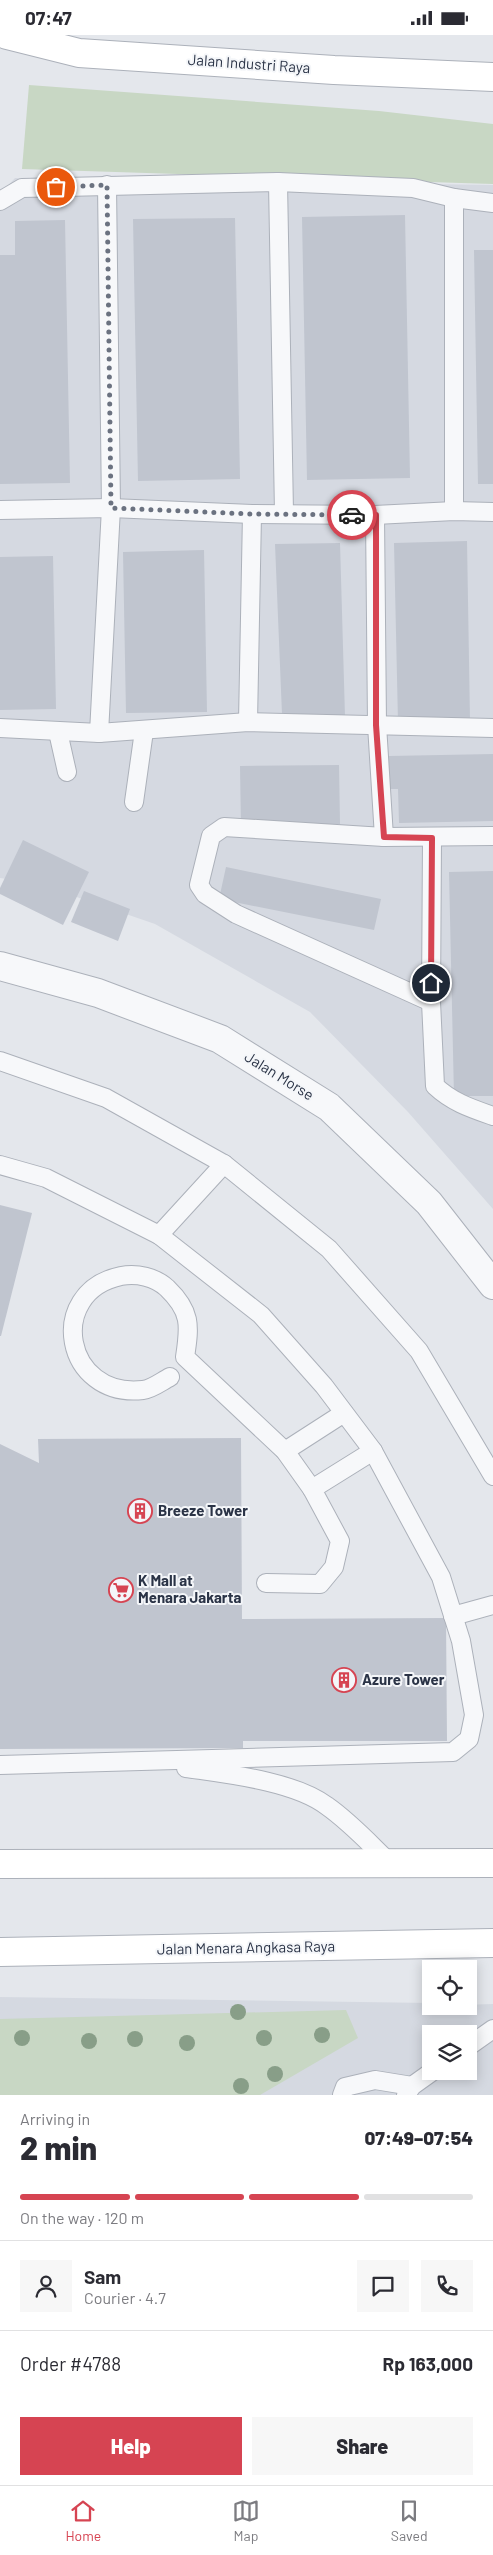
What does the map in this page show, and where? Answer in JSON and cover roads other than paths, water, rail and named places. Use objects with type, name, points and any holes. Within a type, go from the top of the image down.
[{"type":"street","name":"Jalan Industri Raya","points":[[8,35],[79,53],[334,70],[493,77]]},
{"type":"street","name":"Jalan Morse","points":[[0,966],[98,993],[220,1039],[329,1107],[429,1203],[493,1285]]},
{"type":"street","points":[[0,1864],[493,1863]]},
{"type":"street","name":"Jalan Menara Angkasa Raya","points":[[0,1952],[493,1943]]},
{"type":"lane","points":[[278,183],[284,513]]},
{"type":"lane","points":[[0,201],[22,188],[278,183],[413,188],[454,198],[493,203]]},
{"type":"lane","points":[[99,733],[111,508],[107,185]]},
{"type":"lane","points":[[454,198],[454,511]]},
{"type":"lane","points":[[0,510],[111,508],[252,514],[376,515],[493,511]]},
{"type":"lane","points":[[248,722],[252,514]]},
{"type":"lane","points":[[376,515],[376,725],[384,837]]},
{"type":"lane","points":[[0,728],[99,733],[248,722],[493,728]]},
{"type":"lane","points":[[134,802],[144,731]]},
{"type":"lane","points":[[58,732],[67,772]]},
{"type":"lane","points":[[431,1001],[236,914],[205,894],[199,885],[211,836],[224,827],[384,837],[493,836]]},
{"type":"lane","points":[[432,838],[431,1001],[435,1086],[448,1098],[463,1106],[493,1116]]},
{"type":"lane","points":[[0,1061],[106,1098],[224,1164],[330,1249],[419,1351],[493,1476]]},
{"type":"lane","points":[[159,1235],[224,1164]]},
{"type":"lane","points":[[0,1165],[46,1178],[159,1235],[261,1315],[324,1386],[373,1451],[441,1577],[462,1641],[474,1715],[469,1739],[453,1752],[0,1765]]},
{"type":"lane","points":[[170,1377],[145,1390],[116,1390],[91,1377],[75,1353],[72,1325],[82,1298],[105,1280],[133,1274],[160,1282],[181,1301],[190,1329],[185,1357],[285,1451],[312,1489],[340,1541],[334,1567],[320,1584],[266,1583]]},
{"type":"lane","points":[[285,1451],[344,1413]]},
{"type":"lane","points":[[312,1489],[373,1451]]},
{"type":"lane","points":[[453,1616],[493,1605]]},
{"type":"lane","points":[[139,1761],[237,1775],[291,1789],[327,1805],[390,1863]]},
{"type":"lane","points":[[477,2040],[493,2029]]},
{"type":"lane","points":[[342,2095],[345,2087],[376,2080],[409,2091],[422,2080]]},
{"type":"place","name":"Breeze Tower","points":[[140,1511]]},
{"type":"place","name":"K Mall at Menara Jakarta","points":[[121,1590]]},
{"type":"place","name":"Azure Tower","points":[[344,1680]]}]
